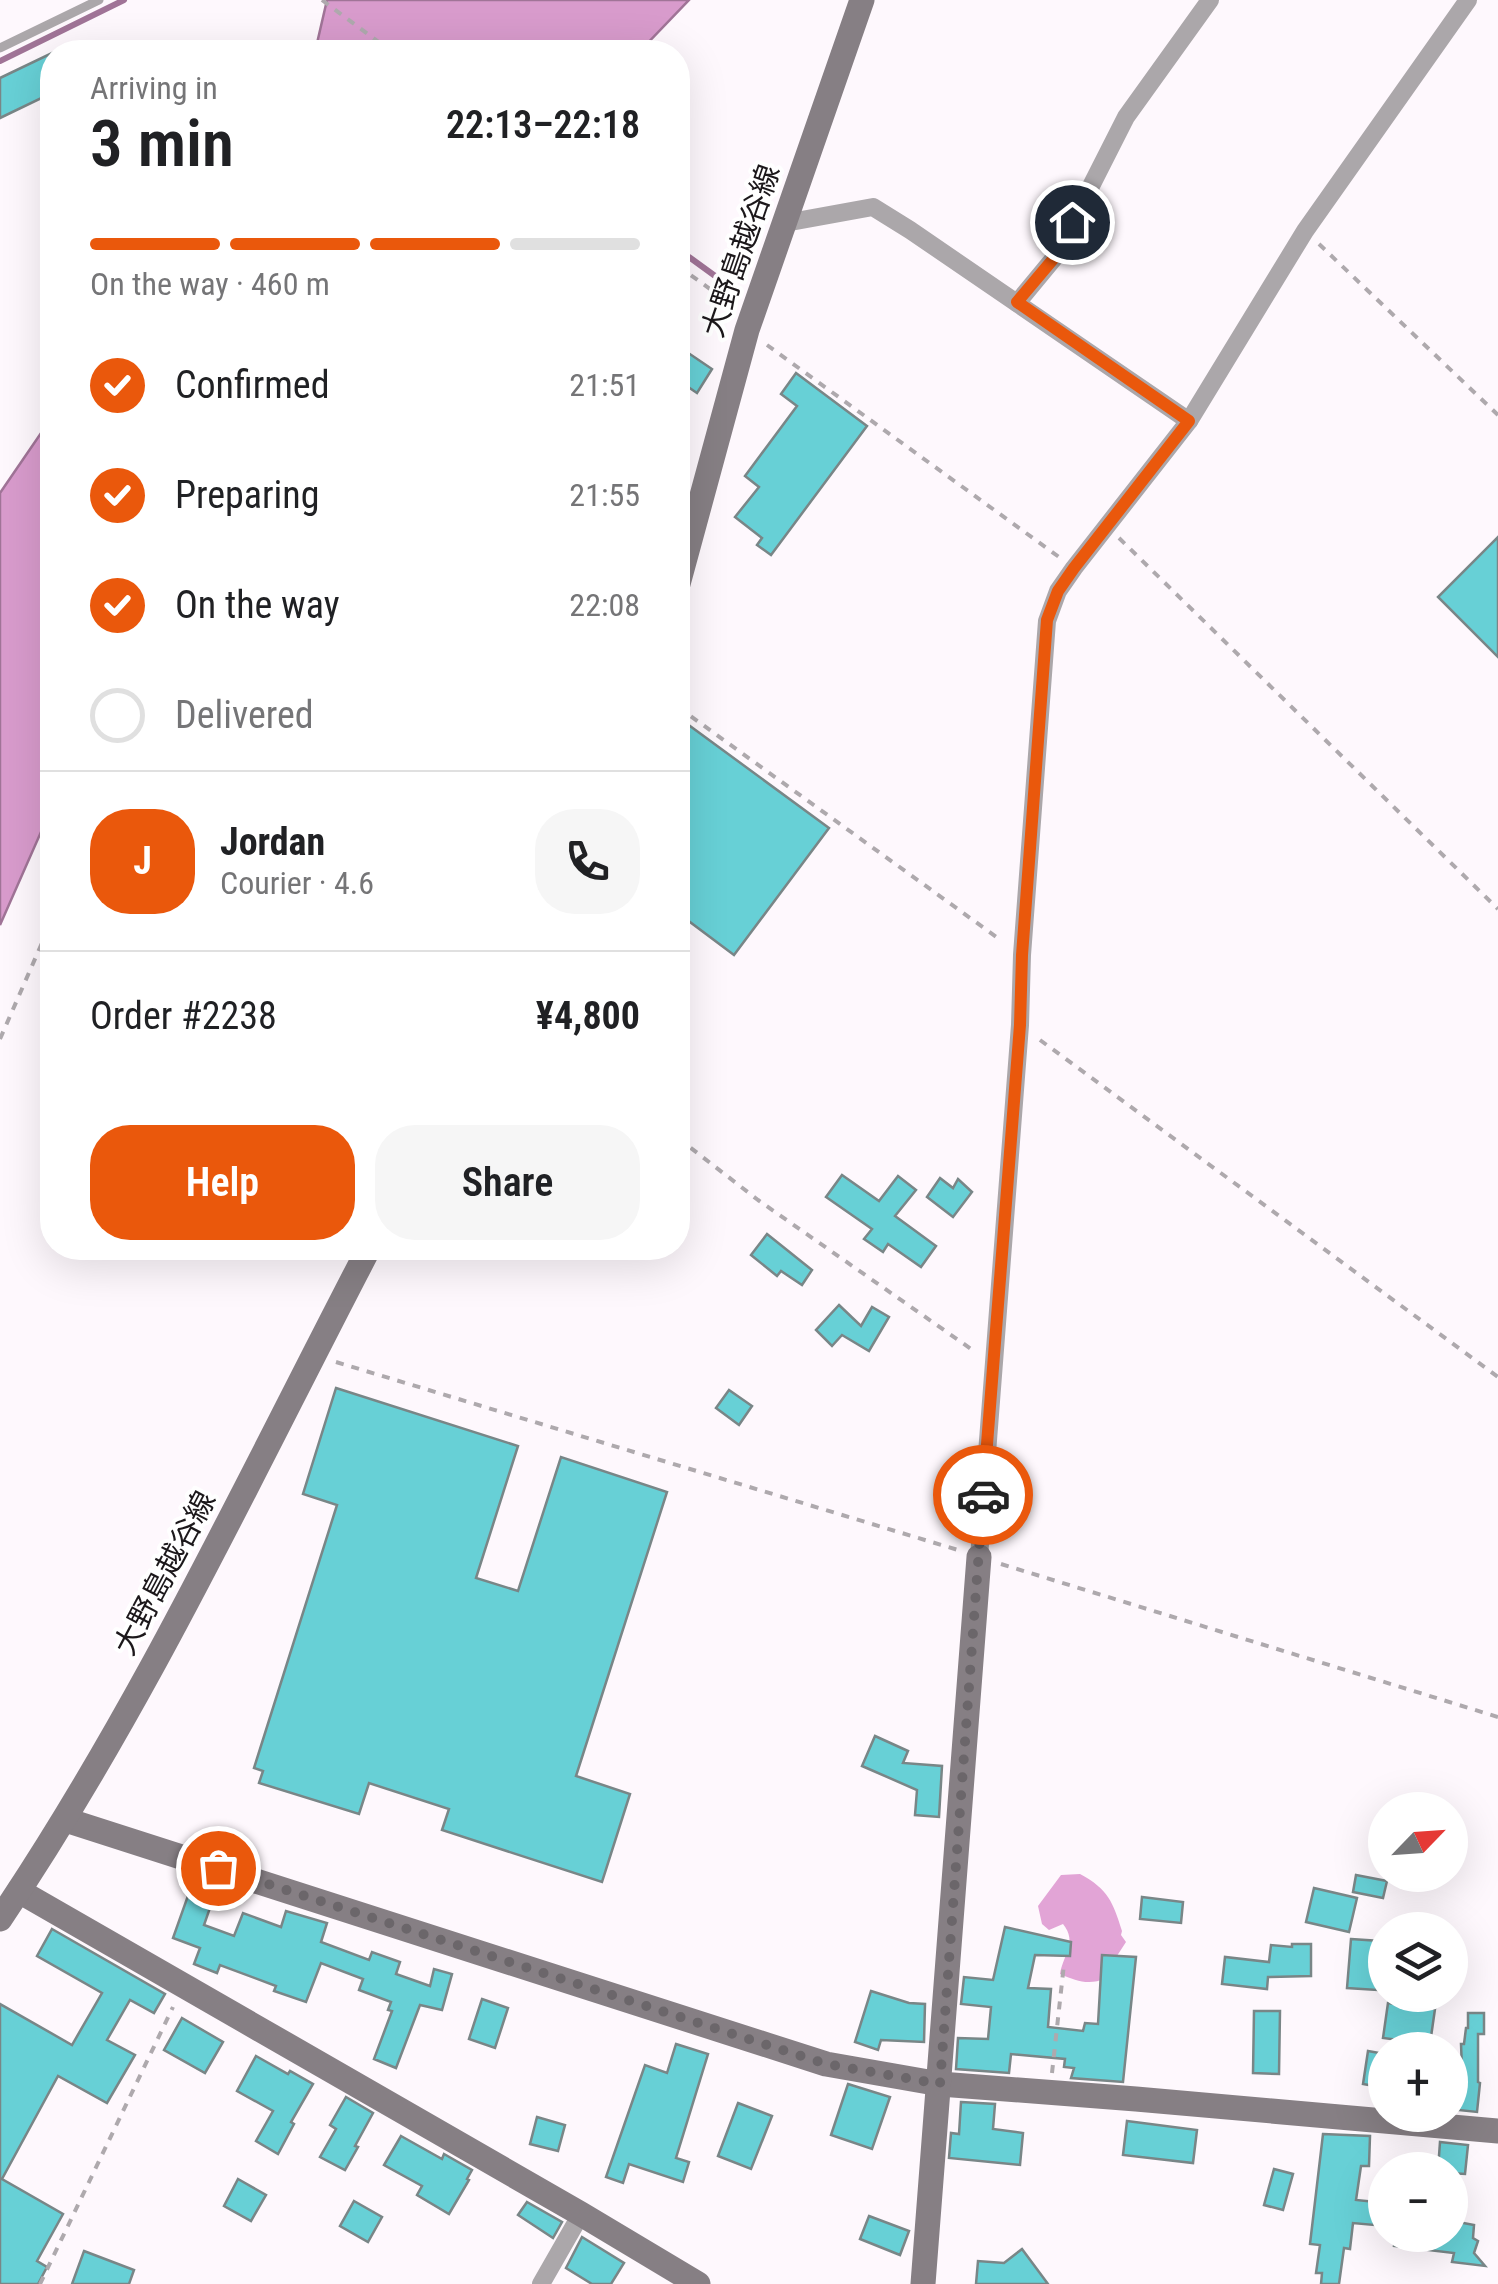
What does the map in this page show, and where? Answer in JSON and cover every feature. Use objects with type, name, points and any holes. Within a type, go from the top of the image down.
[{"type":"street","name":"大野島越谷線","points":[[690,541],[750,324],[862,0]]},
{"type":"street","points":[[1017,302],[1055,257],[1126,117],[1210,0]]},
{"type":"street","points":[[923,2284],[1020,1025],[1047,620],[1058,591],[1074,568],[1189,421],[1305,231],[1459,4]]},
{"type":"street","points":[[785,223],[873,207],[1189,421]]},
{"type":"street","name":"大野島越谷線","points":[[0,1919],[66,1820],[154,1664],[363,1260]]},
{"type":"street","points":[[66,1820],[826,2064],[940,2084],[1498,2131]]},
{"type":"street","points":[[19,1890],[698,2284]]},
{"type":"street","points":[[541,2284],[580,2214]]},
{"type":"lane","points":[[0,48],[98,0]]},
{"type":"path","points":[[322,0],[376,40]]},
{"type":"path","points":[[1305,231],[1498,415]]},
{"type":"path","points":[[690,276],[1074,568]]},
{"type":"path","points":[[1107,526],[1498,909]]},
{"type":"path","points":[[690,716],[1022,955]]},
{"type":"path","points":[[0,1039],[40,947]]},
{"type":"path","points":[[1020,1025],[1498,1377]]},
{"type":"path","points":[[690,1147],[758,1200],[992,1364]]},
{"type":"path","points":[[313,1356],[1498,1716]]},
{"type":"path","points":[[1049,2092],[1064,1964]]},
{"type":"path","points":[[40,2284],[184,1985]]},
{"type":"shaded area","points":[[327,0],[689,0],[651,40],[318,40]]},
{"type":"shaded area","points":[[40,435],[40,834],[0,925],[0,493]]},
{"type":"shaded area","points":[[1080,1874],[1108,1897],[1126,1942],[1106,1978],[1094,1982],[1060,1974],[1069,1937],[1063,1924],[1049,1930],[1042,1924],[1038,1906],[1061,1875]]},
{"type":"building","points":[[40,59],[40,99],[0,118],[0,78]]},
{"type":"building","points":[[690,354],[712,369],[697,393],[690,388]]},
{"type":"building","points":[[796,373],[867,426],[771,555],[757,545],[762,538],[735,517],[759,487],[745,476],[797,406],[781,394]]},
{"type":"building","points":[[1498,537],[1498,657],[1438,597]]},
{"type":"building","points":[[690,726],[829,828],[734,955],[690,922]]},
{"type":"building","points":[[842,1175],[879,1201],[898,1176],[916,1190],[895,1216],[936,1246],[921,1267],[888,1244],[883,1252],[864,1239],[872,1229],[826,1197]]},
{"type":"building","points":[[940,1178],[953,1188],[958,1179],[972,1192],[953,1217],[927,1197]]},
{"type":"building","points":[[767,1234],[812,1270],[802,1285],[781,1271],[777,1276],[751,1255]]},
{"type":"building","points":[[839,1305],[861,1326],[872,1307],[889,1317],[869,1351],[842,1335],[832,1346],[816,1330]]},
{"type":"building","points":[[336,1388],[518,1446],[476,1578],[518,1591],[561,1457],[667,1492],[576,1776],[630,1794],[602,1882],[442,1830],[449,1809],[369,1783],[359,1814],[259,1783],[263,1771],[254,1768],[337,1505],[303,1494]]},
{"type":"building","points":[[729,1390],[752,1406],[739,1425],[716,1408]]},
{"type":"building","points":[[875,1736],[908,1751],[903,1763],[942,1766],[939,1817],[915,1815],[917,1790],[862,1766]]},
{"type":"building","points":[[1356,1875],[1368,1877],[1368,1892],[1384,1892],[1383,1898],[1353,1892]]},
{"type":"building","points":[[1314,1888],[1357,1898],[1349,1932],[1306,1922]]},
{"type":"building","points":[[190,1890],[207,1896],[205,1902],[211,1905],[204,1925],[234,1936],[243,1913],[281,1927],[286,1911],[327,1923],[321,1942],[369,1960],[372,1952],[400,1962],[396,1974],[430,1986],[434,1969],[452,1974],[442,2010],[420,2005],[396,2068],[374,2059],[392,2011],[388,2010],[391,2002],[359,1990],[363,1979],[321,1963],[306,2002],[220,1965],[217,1973],[194,1964],[200,1948],[173,1938]]},
{"type":"building","points":[[1142,1897],[1183,1902],[1181,1923],[1140,1919]]},
{"type":"building","points":[[1005,1927],[1071,1942],[1070,1956],[1035,1955],[1028,1988],[1051,1989],[1048,2027],[1083,2031],[1085,2023],[1098,2024],[1102,1955],[1136,1957],[1123,2082],[1071,2078],[1074,2068],[1064,2067],[1065,2059],[1011,2054],[1009,2073],[956,2069],[958,2038],[988,2039],[991,2007],[961,2004],[964,1977],[993,1980]]},
{"type":"building","points":[[52,1929],[165,1994],[154,2013],[130,2000],[107,2040],[135,2055],[107,2103],[58,2076],[2,2179],[63,2214],[37,2261],[47,2267],[38,2284],[0,2284],[0,2004],[72,2045],[102,1993],[37,1956]]},
{"type":"building","points":[[1351,1939],[1368,1940],[1368,1989],[1347,1988]]},
{"type":"building","points":[[1311,1944],[1311,1976],[1268,1977],[1267,1989],[1222,1984],[1225,1957],[1269,1962],[1271,1945]]},
{"type":"building","points":[[871,1991],[925,2004],[924,2042],[881,2040],[878,2050],[855,2042]]},
{"type":"building","points":[[482,1999],[508,2008],[495,2048],[469,2039]]},
{"type":"building","points":[[1254,2011],[1280,2011],[1279,2074],[1253,2073]]},
{"type":"building","points":[[1387,2012],[1435,2012],[1432,2032],[1384,2032]]},
{"type":"building","points":[[1468,2013],[1484,2013],[1484,2034],[1478,2034],[1477,2112],[1468,2111]]},
{"type":"building","points":[[182,2018],[223,2042],[205,2073],[164,2050]]},
{"type":"building","points":[[676,2044],[708,2054],[676,2158],[689,2162],[683,2182],[629,2164],[623,2183],[606,2177],[645,2065],[667,2073]]},
{"type":"building","points":[[1368,2051],[1368,2085],[1363,2084]]},
{"type":"building","points":[[256,2056],[313,2084],[278,2154],[256,2141],[273,2111],[237,2091]]},
{"type":"building","points":[[848,2084],[890,2097],[872,2149],[831,2135]]},
{"type":"building","points":[[346,2097],[373,2113],[345,2170],[320,2157],[336,2129],[330,2125]]},
{"type":"building","points":[[961,2102],[995,2104],[993,2129],[1023,2133],[1020,2165],[949,2158],[951,2133],[959,2134]]},
{"type":"building","points":[[738,2103],[772,2116],[751,2169],[718,2156]]},
{"type":"building","points":[[537,2117],[565,2125],[558,2151],[530,2144]]},
{"type":"building","points":[[1127,2121],[1197,2130],[1193,2163],[1123,2155]]},
{"type":"building","points":[[1323,2134],[1370,2136],[1368,2166],[1361,2166],[1356,2200],[1368,2201],[1368,2224],[1353,2223],[1350,2249],[1344,2248],[1339,2284],[1321,2284],[1322,2273],[1316,2273],[1320,2245],[1310,2244]]},
{"type":"building","points":[[401,2136],[442,2159],[444,2154],[472,2170],[449,2214],[417,2195],[422,2186],[384,2165]]},
{"type":"building","points":[[1440,2142],[1468,2145],[1467,2152],[1439,2152]]},
{"type":"building","points":[[1274,2169],[1293,2174],[1283,2210],[1264,2205]]},
{"type":"building","points":[[238,2179],[266,2195],[251,2221],[224,2206]]},
{"type":"building","points":[[354,2201],[382,2217],[368,2242],[340,2226]]},
{"type":"building","points":[[527,2202],[562,2222],[553,2238],[518,2215]]},
{"type":"building","points":[[869,2216],[909,2231],[900,2255],[860,2239]]},
{"type":"building","points":[[1468,2224],[1474,2225],[1473,2238],[1478,2241],[1474,2253],[1485,2266],[1452,2262],[1454,2253],[1445,2252],[1468,2252]]},
{"type":"building","points":[[582,2237],[624,2263],[611,2284],[592,2284],[566,2268]]},
{"type":"building","points":[[1022,2249],[1048,2284],[976,2284],[978,2261],[1004,2263]]},
{"type":"building","points":[[84,2251],[134,2270],[129,2284],[72,2284]]},
{"type":"waterway","points":[[43,40],[124,0]]},
{"type":"waterway","points":[[0,61],[40,41]]},
{"type":"waterway","points":[[690,258],[722,281]]},
{"type":"way so far","points":[[218,1868],[826,2064],[940,2084],[983,1495]]},
{"type":"route","points":[[983,1495],[1047,620],[1058,591],[1074,568],[1189,421],[1017,302],[1055,257],[1072,222]]}]
